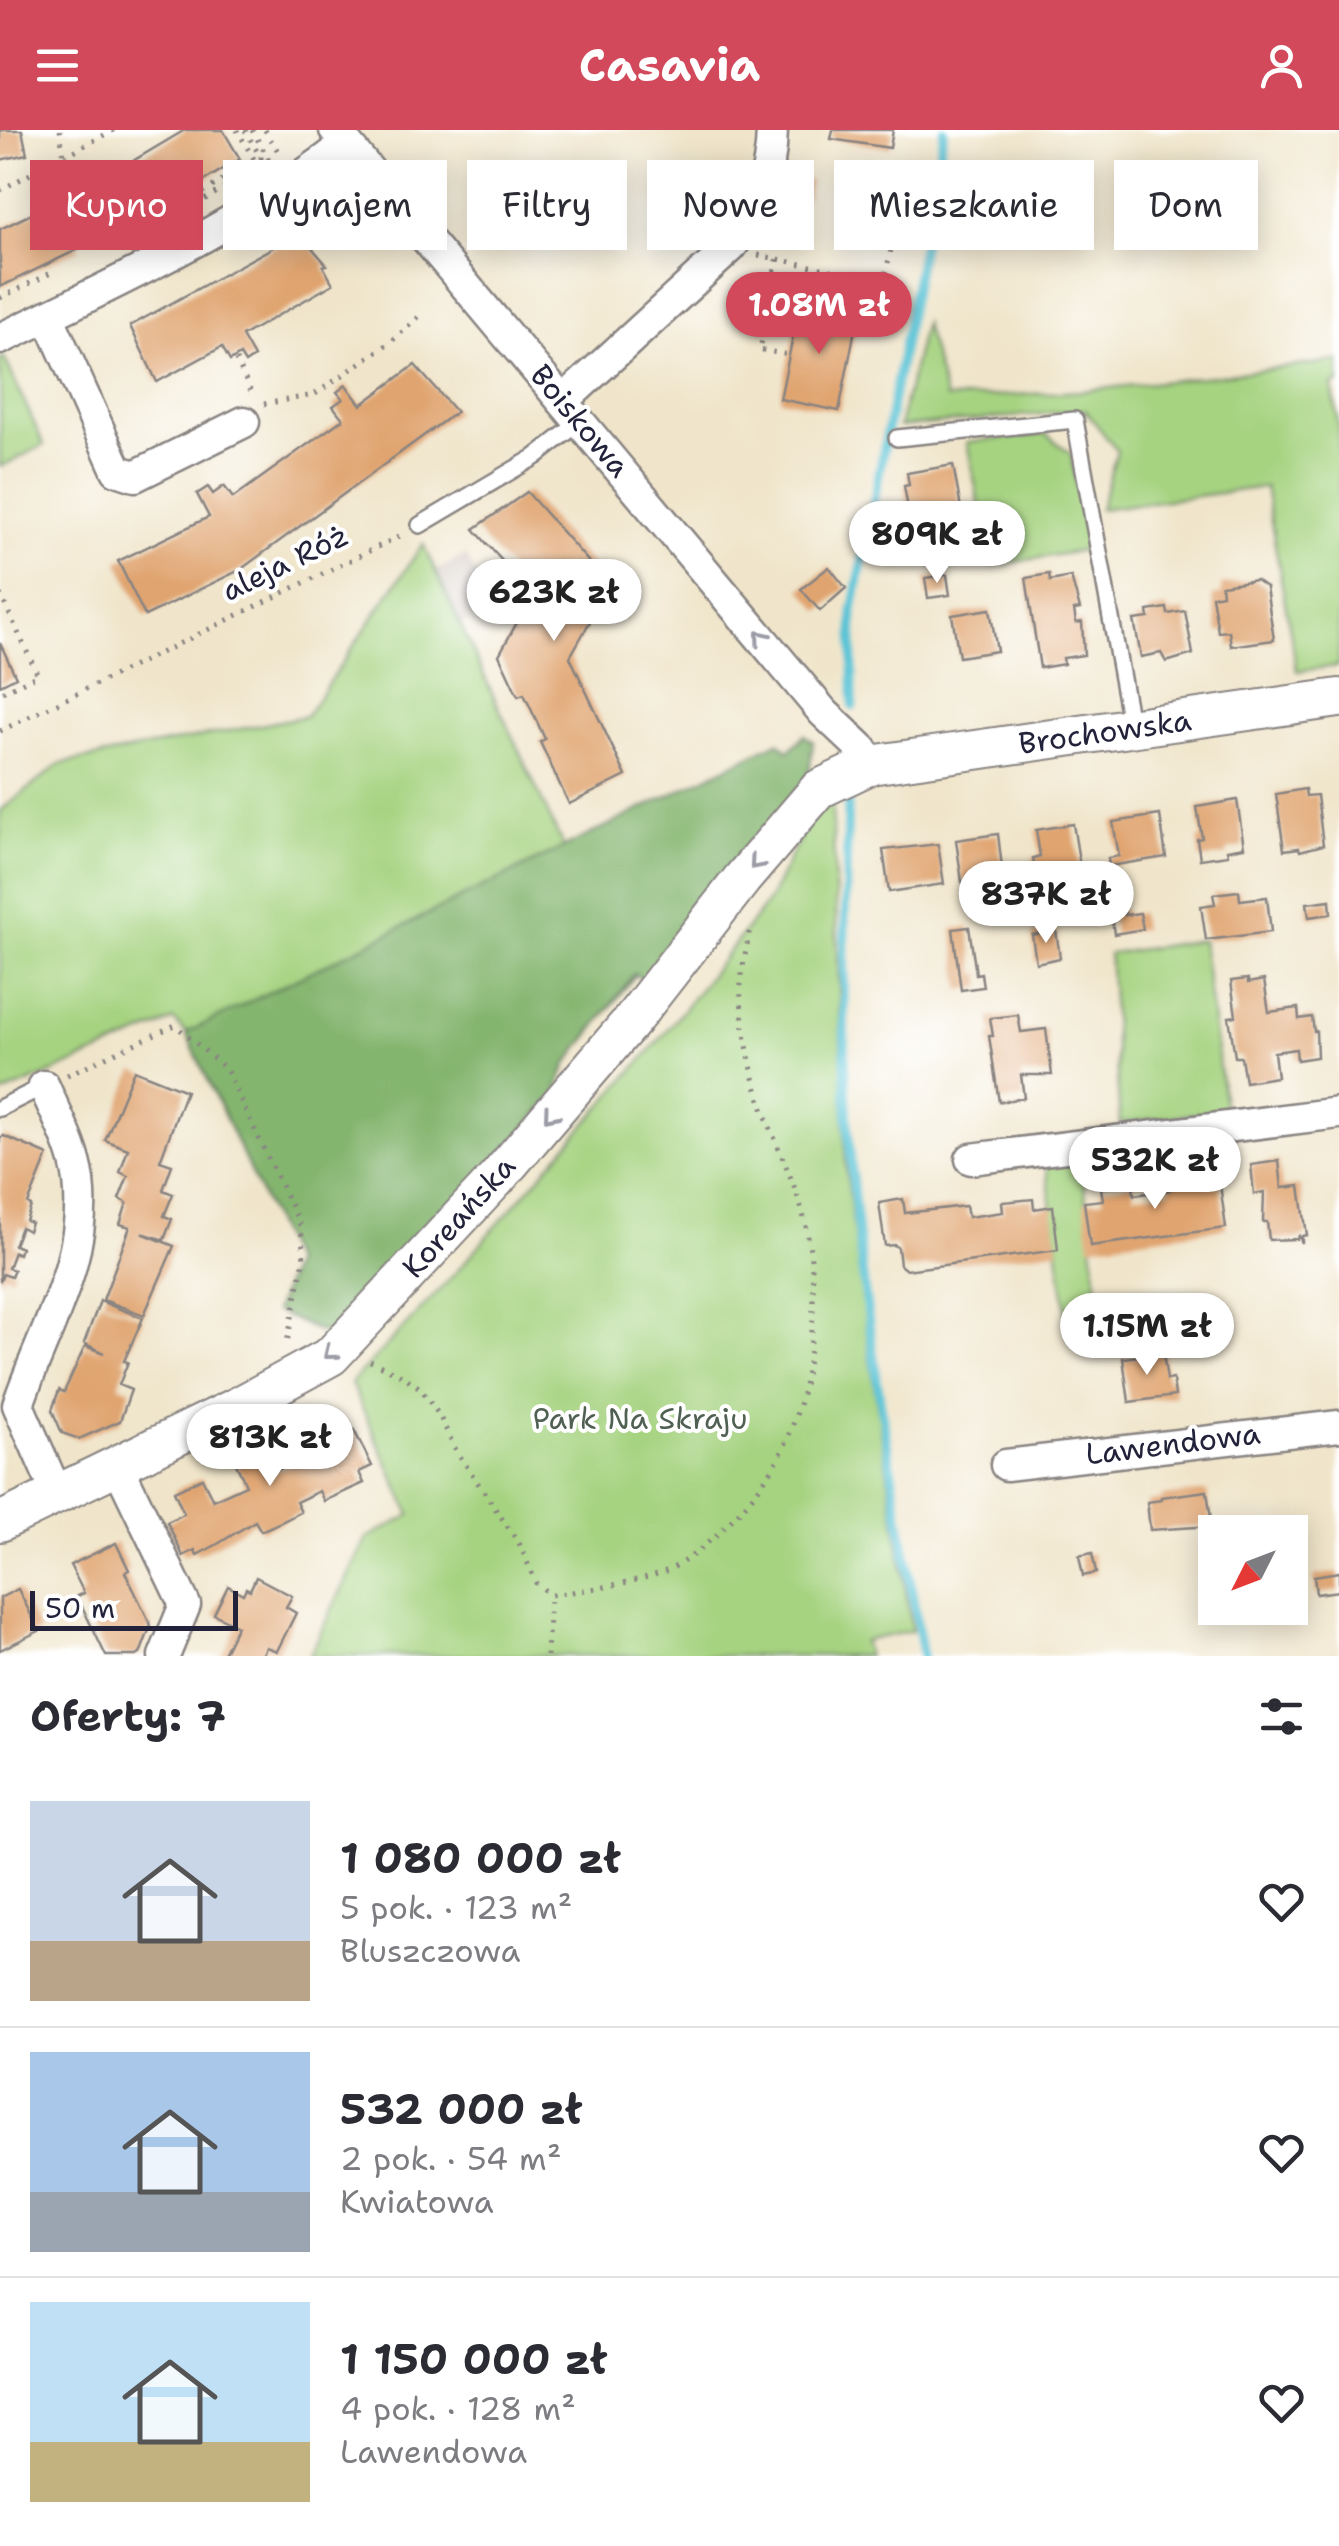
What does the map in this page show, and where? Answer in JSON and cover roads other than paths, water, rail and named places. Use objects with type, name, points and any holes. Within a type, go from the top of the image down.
[{"type":"street","points":[[571,411],[730,247],[753,217],[768,176],[772,130]]},
{"type":"street","points":[[0,340],[120,282],[313,170],[340,137]]},
{"type":"street","name":"Boiskowa","points":[[340,137],[823,712],[862,750],[870,766]]},
{"type":"street","points":[[48,316],[118,470],[135,476],[244,422]]},
{"type":"street","name":"Brochowska","points":[[819,789],[870,766],[1339,698]]},
{"type":"street","name":"Koreańska","points":[[0,1522],[331,1356],[497,1178],[633,1020],[819,789]]},
{"type":"street","points":[[44,1086],[70,1145],[79,1180],[80,1220],[75,1255],[18,1404],[58,1494]]},
{"type":"street","points":[[971,1159],[1339,1114]]},
{"type":"street","name":"Lawendowa","points":[[1006,1466],[1339,1426]]},
{"type":"street","points":[[118,1466],[185,1605],[164,1656]]},
{"type":"lane","points":[[420,526],[535,457],[571,411]]},
{"type":"lane","points":[[897,438],[1075,420],[1130,728]]},
{"type":"lane","points":[[0,1108],[44,1086]]},
{"type":"waterway","points":[[853,706],[853,611],[944,130]]},
{"type":"waterway","points":[[848,796],[845,1041],[853,1189],[879,1390],[923,1656]]},
{"type":"park label","name":"Park Na Skraju","points":[[640,1419]]}]
